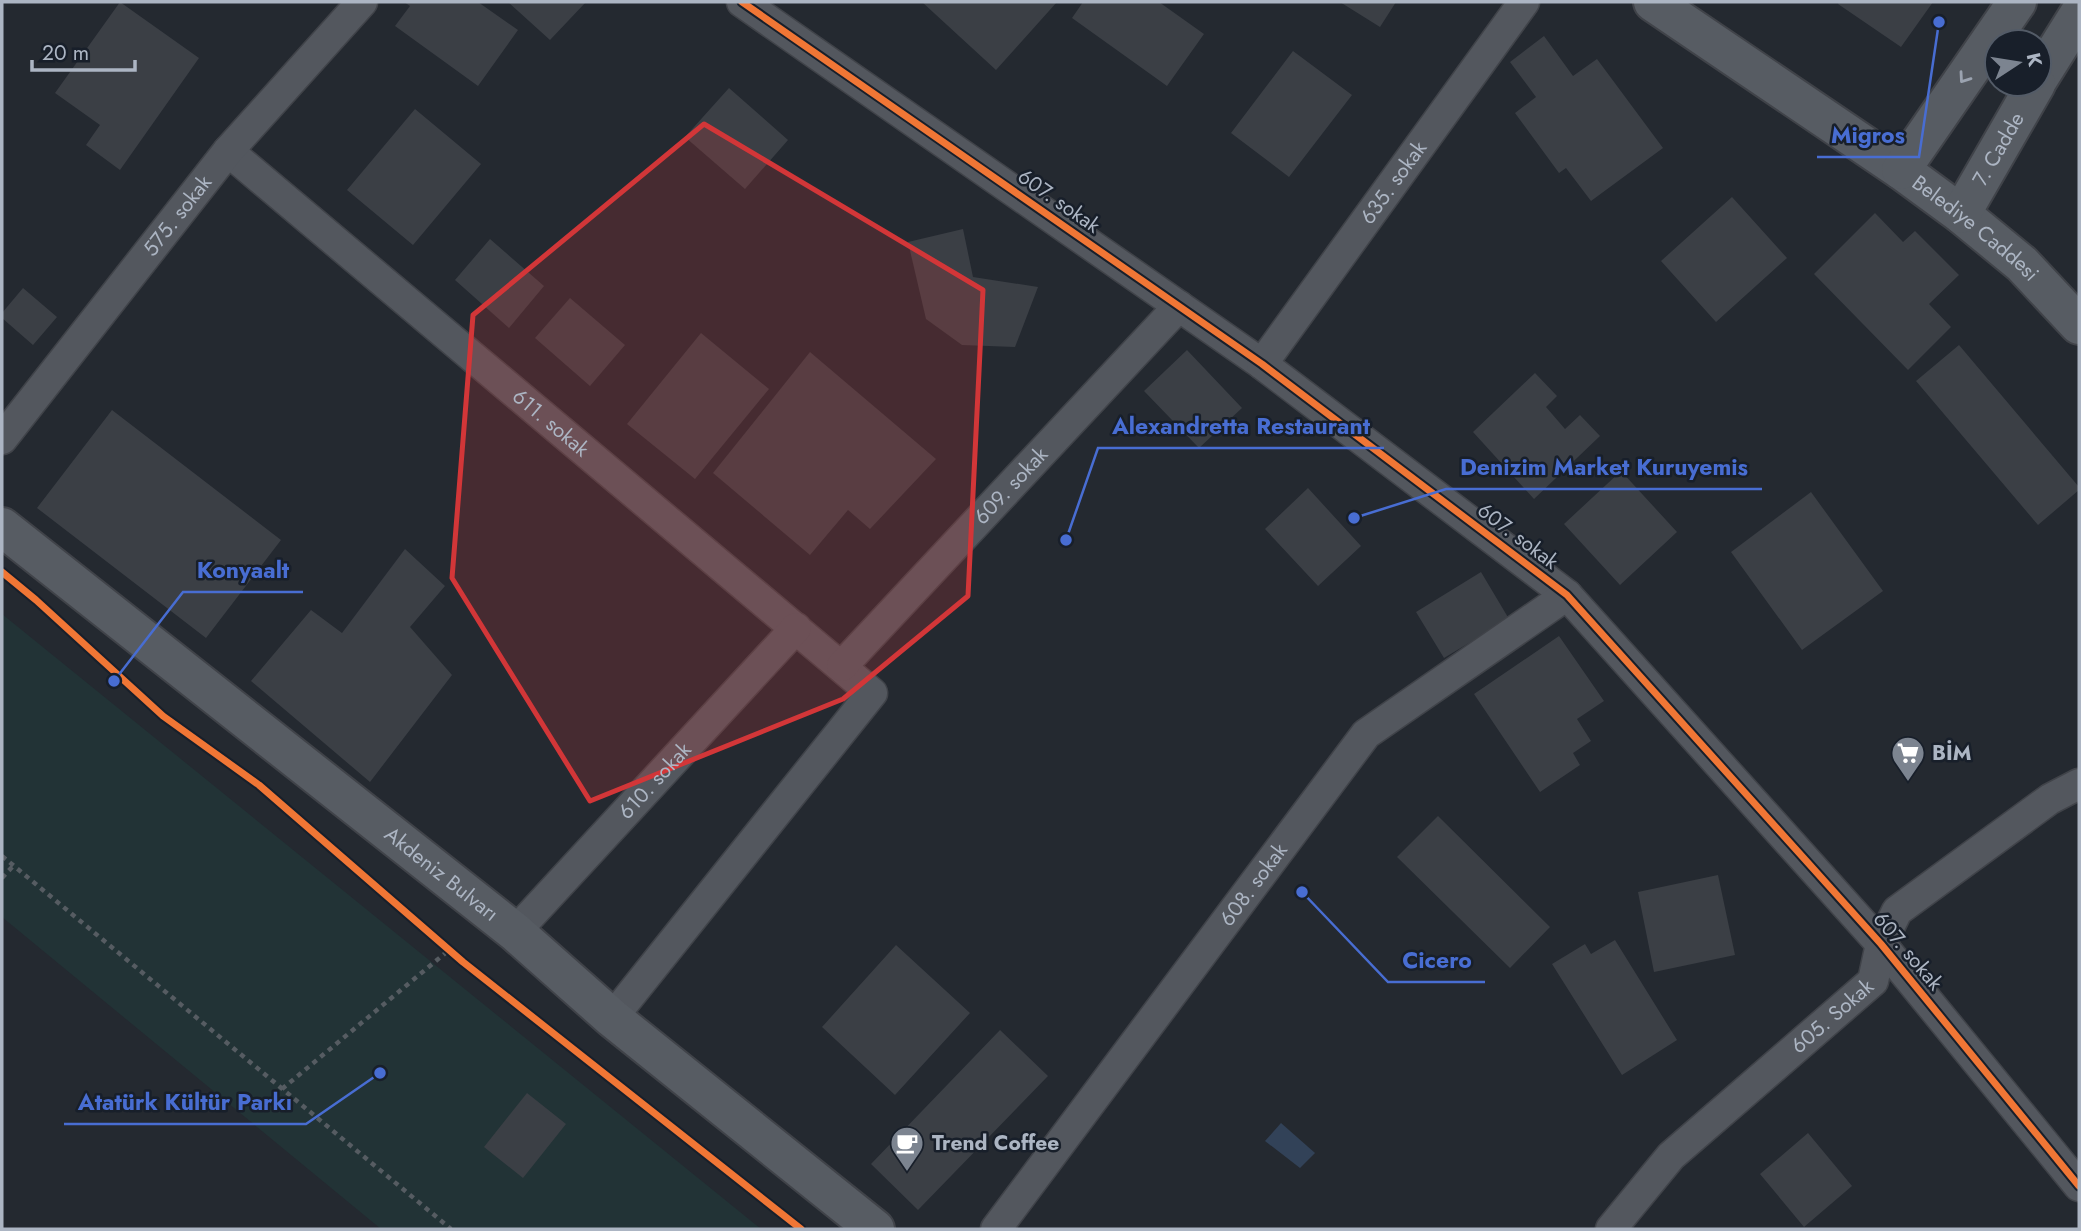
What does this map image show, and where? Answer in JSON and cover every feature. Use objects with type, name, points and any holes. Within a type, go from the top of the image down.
[{"type":"main road","name":"Belediye Caddesi","points":[[1653,2],[1901,170],[1961,214],[2022,264],[2079,325]]},
{"type":"main road","points":[[1901,170],[2017,2]]},
{"type":"main road","points":[[2053,55],[2079,13]]},
{"type":"main road","name":"7. Cadde","points":[[1961,214],[2028,98]]},
{"type":"main road","name":"Akdeniz Bulvarı","points":[[2,527],[514,932],[612,1018],[875,1229]]},
{"type":"street","name":"575. sokak","points":[[2,439],[228,152],[362,2]]},
{"type":"street","name":"607. sokak","points":[[742,2],[1262,364],[1567,595],[1881,944],[2079,1186]]},
{"type":"street","name":"635. sokak","points":[[1262,364],[1524,2]]},
{"type":"street","name":"611. sokak","points":[[228,152],[872,692],[612,1018]]},
{"type":"street","name":"609. sokak","points":[[842,666],[1179,306]]},
{"type":"street","name":"608. sokak","points":[[996,1229],[1366,734],[1567,595]]},
{"type":"street","name":"610. sokak","points":[[514,932],[796,628]]},
{"type":"street","name":"605. Sokak","points":[[1611,1229],[1671,1156],[1873,981],[1881,944],[1897,911],[2050,799],[2079,784]]},
{"type":"path","points":[[2,856],[451,1229]]},
{"type":"path","points":[[2,878],[13,866]]},
{"type":"path","points":[[438,941],[456,956]]},
{"type":"path","points":[[282,1089],[449,950]]},
{"type":"highlighted area","points":[[704,124],[983,290],[968,596],[843,699],[590,801],[452,578],[473,315]]},
{"type":"shaded area","points":[[2,614],[761,1229],[381,1229],[2,917]]},
{"type":"water","points":[[1281,1123],[1315,1153],[1300,1168],[1265,1141]]},
{"type":"building","points":[[120,2],[199,58],[120,170],[86,145],[100,125],[55,93]]},
{"type":"building","points":[[404,2],[478,2],[518,30],[478,86],[395,26],[410,6]]},
{"type":"building","points":[[508,2],[586,2],[550,40]]},
{"type":"building","points":[[922,2],[1057,2],[996,70]]},
{"type":"building","points":[[1083,2],[1159,2],[1204,34],[1167,86],[1072,18]]},
{"type":"building","points":[[1340,2],[1396,2],[1380,27]]},
{"type":"building","points":[[1933,2],[1901,47],[1838,4]]},
{"type":"building","points":[[1544,36],[1573,76],[1597,59],[1663,148],[1591,201],[1566,168],[1559,173],[1515,113],[1536,97],[1510,62]]},
{"type":"building","points":[[1293,51],[1352,95],[1289,177],[1231,133]]},
{"type":"building","points":[[729,88],[788,140],[745,189],[685,137]]},
{"type":"building","points":[[415,109],[481,164],[413,245],[347,190]]},
{"type":"building","points":[[1732,197],[1787,258],[1716,322],[1661,261]]},
{"type":"building","points":[[1875,213],[1903,242],[1915,231],[1959,275],[1929,304],[1951,327],[1908,370],[1814,274]]},
{"type":"building","points":[[963,229],[973,277],[1038,287],[1015,347],[962,345],[926,319],[908,242]]},
{"type":"building","points":[[490,239],[544,286],[509,328],[455,280]]},
{"type":"building","points":[[23,288],[57,317],[33,345],[2,318],[2,313]]},
{"type":"building","points":[[570,298],[625,345],[590,386],[535,338]]},
{"type":"building","points":[[701,333],[769,389],[695,479],[627,424]]},
{"type":"building","points":[[1959,345],[2079,487],[2079,490],[2038,525],[1916,381]]},
{"type":"building","points":[[1187,350],[1242,408],[1199,448],[1144,391]]},
{"type":"building","points":[[810,352],[936,459],[870,529],[848,510],[810,555],[713,473]]},
{"type":"building","points":[[1535,373],[1557,396],[1546,407],[1565,429],[1580,415],[1600,436],[1534,499],[1473,432]]},
{"type":"building","points":[[112,410],[281,540],[206,638],[37,508]]},
{"type":"building","points":[[1621,471],[1677,532],[1620,585],[1564,524]]},
{"type":"building","points":[[1308,488],[1361,546],[1318,586],[1265,529]]},
{"type":"building","points":[[1811,492],[1883,591],[1802,650],[1731,552]]},
{"type":"building","points":[[405,549],[445,586],[410,627],[452,675],[370,782],[251,681],[311,610],[342,633]]},
{"type":"building","points":[[1481,572],[1509,619],[1444,658],[1416,612]]},
{"type":"building","points":[[1559,636],[1604,701],[1577,719],[1591,741],[1573,753],[1580,765],[1540,792],[1474,694]]},
{"type":"building","points":[[1438,816],[1550,927],[1510,968],[1397,857]]},
{"type":"building","points":[[1718,875],[1735,955],[1654,972],[1638,892]]},
{"type":"building","points":[[1615,940],[1677,1040],[1622,1075],[1552,964],[1585,944],[1591,954]]},
{"type":"building","points":[[896,945],[970,1013],[895,1095],[822,1027]]},
{"type":"building","points":[[1000,1030],[1048,1076],[918,1210],[871,1164]]},
{"type":"building","points":[[527,1093],[566,1124],[523,1178],[484,1147]]},
{"type":"building","points":[[1808,1133],[1852,1186],[1804,1227],[1760,1174]]},
{"type":"cycle path","points":[[742,2],[1262,364],[1567,595],[1881,944],[2079,1186]]},
{"type":"cycle path","points":[[2,572],[163,716],[259,785],[463,962],[801,1229]]},
{"type":"place","name":"Migros","points":[[1939,22]]},
{"type":"place","name":"Denizim Market Kuruyemis","points":[[1354,518]]},
{"type":"place","name":"Alexandretta Restaurant","points":[[1066,540]]},
{"type":"place","name":"Konyaalt","points":[[114,681]]},
{"type":"place","name":"BİM","points":[[1908,783]]},
{"type":"place","name":"Cicero","points":[[1302,892]]},
{"type":"place","name":"Atatürk Kültür Parkı","points":[[380,1073]]},
{"type":"place","name":"Trend Coffee","points":[[907,1173]]}]
